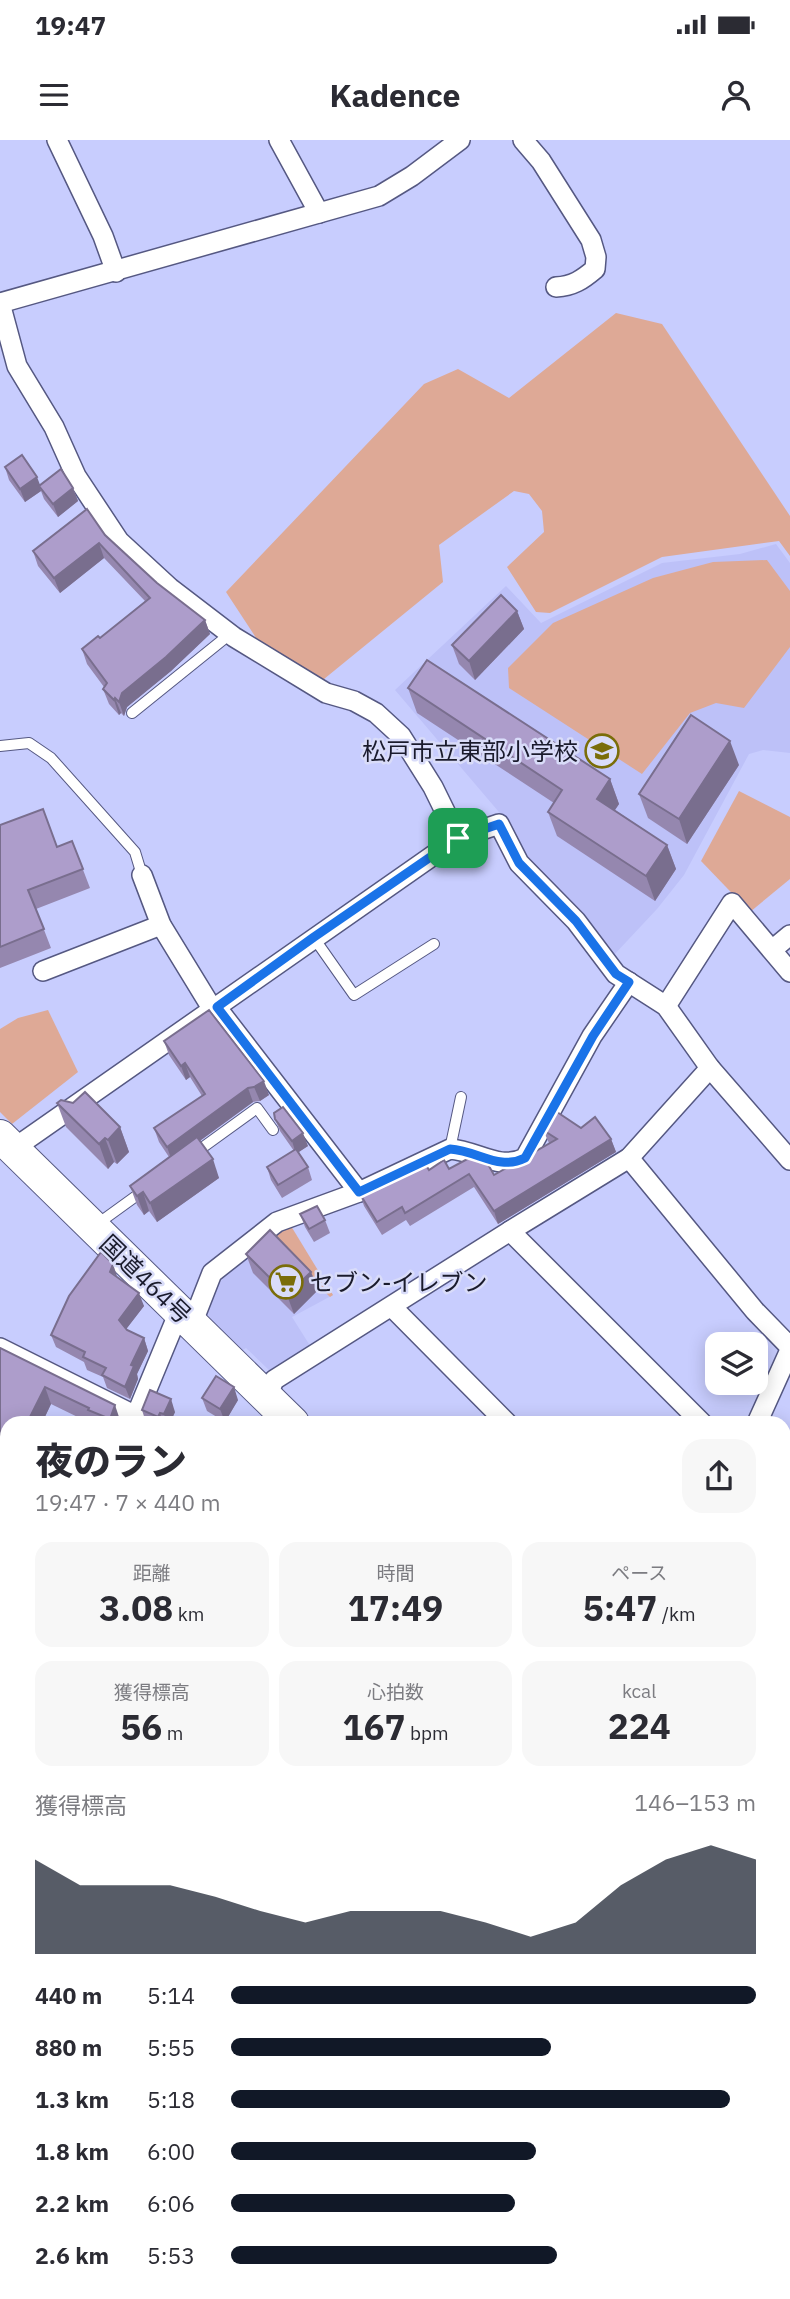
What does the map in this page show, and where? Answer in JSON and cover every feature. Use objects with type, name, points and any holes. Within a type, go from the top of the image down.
[{"type":"highway","name":"国道464号","points":[[6,1142],[286,1416]]},
{"type":"street","points":[[57,140],[103,236],[116,272]]},
{"type":"street","points":[[279,140],[318,213]]},
{"type":"street","points":[[458,838],[433,787],[401,736],[376,713],[354,701],[326,693],[230,634],[170,589],[119,541],[76,476],[54,428],[17,366],[0,303],[379,196],[412,176],[460,140]]},
{"type":"street","points":[[523,140],[541,161],[584,228],[596,257],[595,270],[581,281],[568,286],[556,286]]},
{"type":"street","points":[[6,1142],[215,1009],[458,838],[499,824],[519,863],[576,921],[616,974],[666,1006],[710,1068],[790,1160]]},
{"type":"street","points":[[142,875],[162,925],[215,1009],[359,1192]]},
{"type":"street","points":[[666,1006],[732,903],[790,972]]},
{"type":"street","points":[[43,971],[162,925]]},
{"type":"street","points":[[772,950],[790,935]]},
{"type":"street","points":[[136,1416],[185,1318],[212,1273],[277,1222],[359,1192],[450,1149],[512,1164],[525,1158],[593,1036],[629,982]]},
{"type":"street","points":[[267,1397],[274,1380],[629,1158],[710,1068]]},
{"type":"street","points":[[629,1158],[755,1311],[790,1348],[760,1416]]},
{"type":"street","points":[[510,1231],[695,1416]]},
{"type":"street","points":[[392,1307],[500,1416]]},
{"type":"street","points":[[0,1348],[127,1416]]},
{"type":"lane","points":[[132,713],[230,634]]},
{"type":"lane","points":[[0,746],[29,743],[51,758],[135,852],[142,875]]},
{"type":"lane","points":[[314,937],[354,995],[435,944]]},
{"type":"lane","points":[[450,1149],[461,1097]]},
{"type":"lane","points":[[191,1157],[257,1108],[273,1130]]},
{"type":"lane","points":[[93,1228],[157,1181]]},
{"type":"shaded area","points":[[616,313],[662,324],[790,516],[790,556],[779,541],[662,557],[550,613],[536,612],[507,567],[544,532],[542,511],[529,494],[514,491],[439,545],[443,582],[313,688],[279,673],[226,592],[424,384],[458,369],[509,398]]},
{"type":"shaded area","name":"松戸市立東部小学校","points":[[776,544],[790,563],[790,753],[763,750],[749,754],[684,875],[657,909],[613,956],[503,832],[510,825],[395,690],[506,586],[541,623],[662,563],[740,554]]},
{"type":"shaded area","points":[[767,560],[790,591],[790,647],[744,708],[716,703],[690,713],[642,774],[509,688],[508,668],[553,623],[653,578],[713,562]]},
{"type":"shaded area","points":[[739,791],[790,817],[790,879],[750,912],[701,861]]},
{"type":"shaded area","points":[[48,1010],[78,1072],[12,1124],[0,1112],[0,1029],[18,1018]]},
{"type":"shaded area","points":[[291,1226],[333,1295],[330,1297],[271,1238]]},
{"type":"shaded area","points":[[271,1238],[333,1295],[292,1317],[314,1352],[280,1371],[269,1370],[246,1348],[239,1352],[205,1320],[209,1297],[224,1277]]},
{"type":"building","points":[[22,455],[37,477],[20,489],[5,467]]},
{"type":"building","points":[[61,469],[73,488],[53,504],[39,486]]},
{"type":"building","points":[[87,509],[105,535],[157,583],[205,620],[122,693],[119,702],[103,689],[107,683],[82,649],[150,598],[99,543],[54,578],[33,551]]},
{"type":"building","points":[[501,595],[517,611],[469,661],[452,645]]},
{"type":"building","points":[[427,660],[610,779],[597,799],[667,845],[646,876],[548,812],[562,790],[408,688]]},
{"type":"building","points":[[691,715],[730,741],[679,819],[639,794]]},
{"type":"building","points":[[43,809],[57,847],[72,841],[83,869],[28,890],[44,929],[0,947],[0,825]]},
{"type":"building","points":[[209,1010],[264,1081],[248,1088],[167,1147],[154,1128],[205,1094],[185,1063],[181,1066],[164,1041]]},
{"type":"building","points":[[85,1092],[120,1127],[108,1140],[105,1138],[99,1144],[57,1103],[61,1100],[73,1103]]},
{"type":"building","points":[[283,1107],[303,1133],[292,1141],[275,1119],[274,1113]]},
{"type":"building","points":[[554,1110],[581,1128],[595,1117],[611,1139],[494,1211],[469,1174],[405,1213],[402,1207],[377,1222],[360,1194],[403,1171],[405,1175],[424,1162],[429,1170],[444,1160],[449,1169],[473,1156],[482,1161],[485,1159],[494,1175],[557,1139],[543,1130]]},
{"type":"building","points":[[197,1137],[213,1159],[150,1203],[143,1192],[137,1196],[130,1186]]},
{"type":"building","points":[[296,1149],[308,1167],[278,1185],[267,1167]]},
{"type":"building","points":[[317,1206],[325,1220],[309,1229],[300,1214]]},
{"type":"building","points":[[270,1230],[311,1272],[287,1295],[246,1254]]},
{"type":"building","points":[[101,1252],[113,1264],[110,1272],[139,1293],[119,1320],[127,1330],[144,1338],[131,1365],[134,1366],[125,1387],[102,1375],[106,1368],[83,1357],[85,1352],[51,1335],[69,1296]]},
{"type":"building","points":[[0,1348],[115,1405],[111,1416],[103,1416],[45,1387],[30,1416],[0,1416]]},
{"type":"building","points":[[216,1376],[234,1387],[220,1409],[202,1398]]},
{"type":"building","points":[[150,1390],[171,1399],[164,1414],[156,1416],[142,1410]]},
{"type":"place","name":"松戸市立東部小学校","points":[[602,751]]},
{"type":"place","name":"セブン-イレブン","points":[[286,1282]]},
{"type":"route","points":[[499,824],[519,863],[576,921],[616,974],[629,982],[593,1036],[525,1158],[512,1164],[450,1149],[359,1192],[217,1007],[458,838],[499,824]]}]
